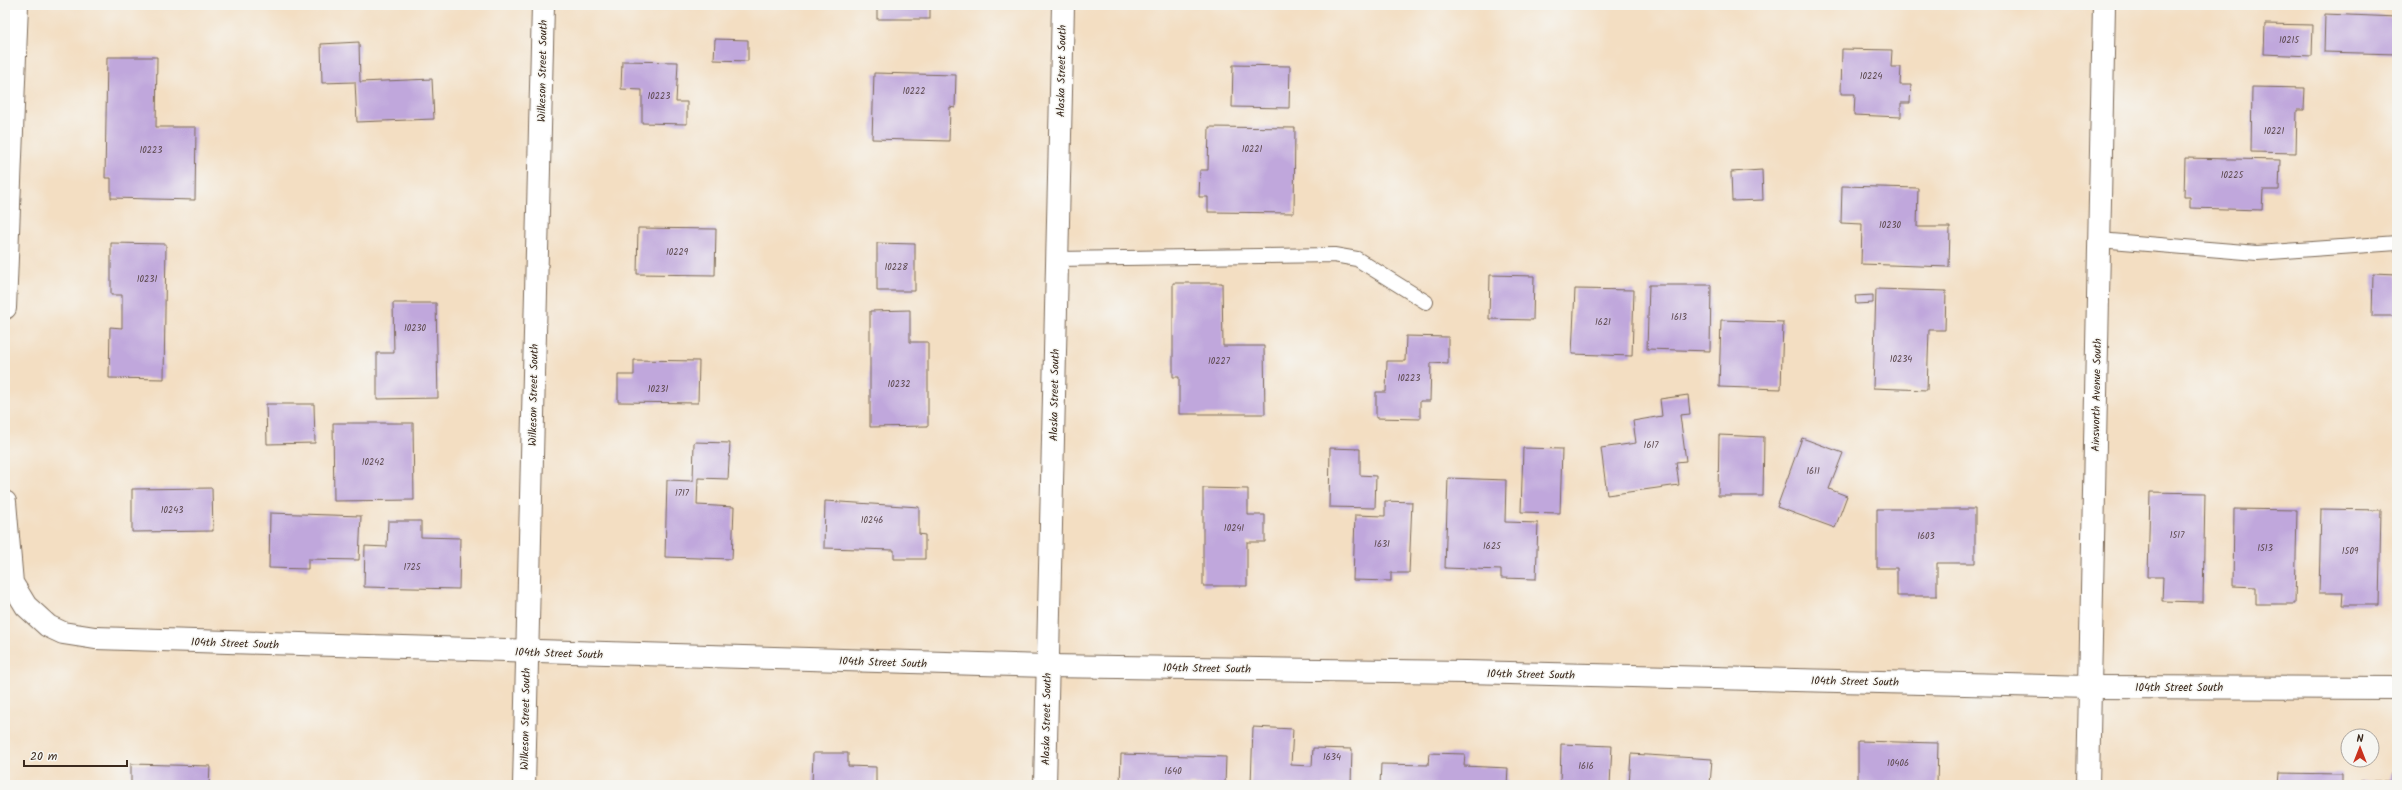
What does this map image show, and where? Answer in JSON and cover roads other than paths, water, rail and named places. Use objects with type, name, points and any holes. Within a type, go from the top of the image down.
[{"type":"street","points":[[5,308],[17,5]]},
{"type":"street","name":"Wilkeson Street South","points":[[524,785],[526,652],[543,5]]},
{"type":"street","name":"Alaska Street South","points":[[1045,785],[1062,5]]},
{"type":"street","name":"Ainsworth Avenue South","points":[[2088,785],[2104,5]]},
{"type":"street","name":"104th Street South","points":[[5,502],[12,583],[26,606],[48,626],[63,633],[95,638],[526,652],[1047,666],[1473,672],[2090,687],[2397,688]]},
{"type":"lane","points":[[2099,240],[2258,253],[2397,243]]},
{"type":"lane","points":[[1057,259],[1334,255],[1357,259],[1426,302]]}]
